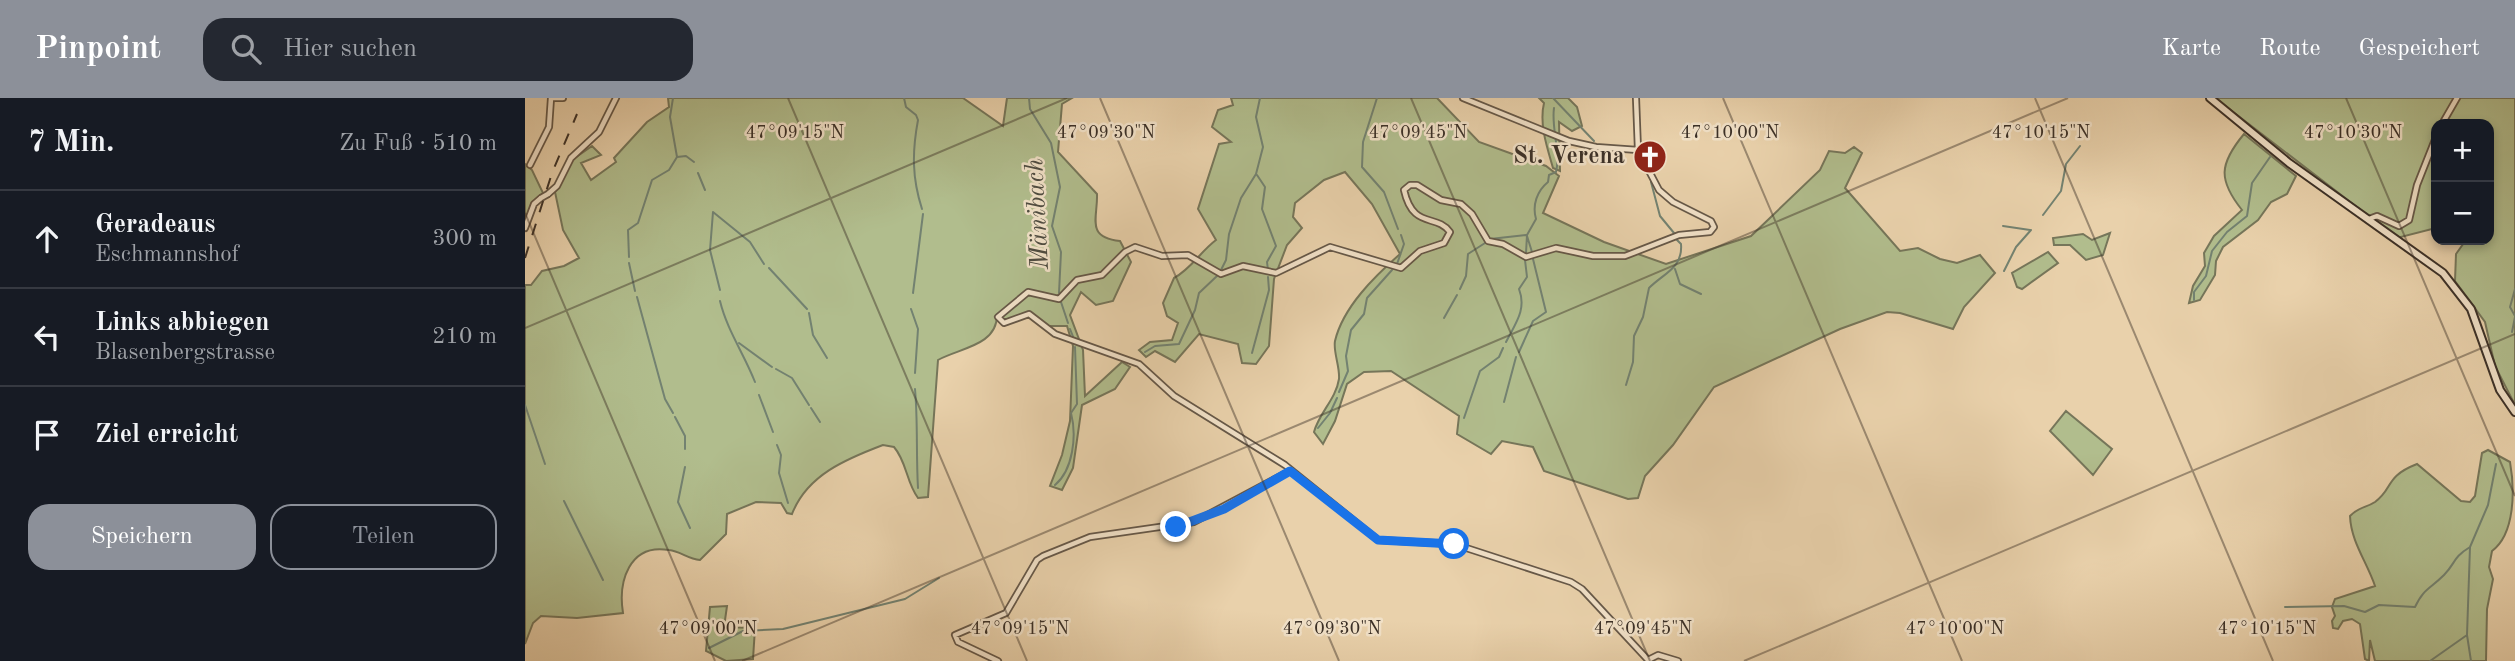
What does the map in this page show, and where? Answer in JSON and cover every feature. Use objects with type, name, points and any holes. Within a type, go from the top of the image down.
[{"type":"main road","points":[[2210,98],[2274,152],[2432,264],[2462,296],[2477,322],[2500,390],[2515,412]]},
{"type":"street","points":[[530,165],[549,127],[552,98],[563,98]]},
{"type":"street","points":[[525,228],[534,204],[557,186],[571,158],[599,132],[616,98]]},
{"type":"street","points":[[1463,98],[1551,135],[1596,147],[1638,150]]},
{"type":"street","points":[[1636,98],[1638,150],[1659,190],[1673,202],[1711,221],[1713,230],[1679,235],[1625,256],[1593,256],[1556,248],[1526,257],[1503,244],[1488,241],[1472,214],[1461,204],[1441,200],[1417,185],[1410,185],[1404,190],[1411,210],[1430,223],[1444,225],[1450,232],[1444,243],[1420,251],[1401,268],[1330,247],[1276,273],[1266,273],[1243,265],[1221,274],[1188,255],[1162,256],[1135,247],[1102,275],[1077,280],[1059,299],[1028,292],[1000,313],[1000,321],[1004,323],[1029,314],[1065,339],[1131,360],[1174,396],[1213,422],[1256,444],[1378,540],[1454,544],[1555,574],[1582,589],[1648,660],[1658,655],[1678,661]]},
{"type":"street","points":[[2445,119],[2457,98]]},
{"type":"street","points":[[2369,219],[2377,216],[2399,226],[2409,220],[2417,185],[2431,150]]},
{"type":"street","points":[[998,661],[958,642],[955,635],[961,630],[977,628],[1006,612],[1037,560],[1043,556],[1090,537],[1195,522],[1290,471]]},
{"type":"green space","points":[[668,98],[963,98],[1003,126],[1007,98],[1072,98],[1062,104],[1058,152],[1097,194],[1095,218],[1098,231],[1109,239],[1120,241],[1131,262],[1113,301],[1096,305],[1081,292],[1070,315],[1083,350],[1085,396],[1122,362],[1130,367],[1115,389],[1082,405],[1073,468],[1062,490],[1050,486],[1062,455],[1070,421],[1073,346],[1067,326],[1046,326],[1030,312],[1009,320],[1000,318],[1028,295],[1048,299],[1049,295],[1030,290],[997,315],[991,333],[984,340],[938,360],[928,497],[918,498],[898,453],[894,447],[883,445],[829,470],[807,489],[792,514],[787,513],[781,503],[756,502],[727,514],[726,534],[700,560],[669,550],[655,549],[644,553],[629,567],[625,578],[622,589],[623,613],[577,618],[541,616],[533,623],[525,644],[525,285],[531,285],[542,271],[564,266],[579,258],[563,230],[555,192],[572,160],[592,146],[601,155],[581,163],[591,180],[616,162],[614,158],[647,122],[669,107]]},
{"type":"green space","points":[[1231,98],[1437,98],[1479,142],[1546,166],[1559,176],[1543,213],[1604,242],[1666,264],[1751,236],[1820,170],[1829,151],[1845,153],[1854,147],[1862,153],[1845,188],[1900,251],[1918,248],[1940,259],[1957,263],[1980,255],[1995,273],[1964,307],[1953,329],[1900,313],[1887,312],[1840,329],[1714,387],[1673,445],[1645,476],[1638,498],[1628,499],[1544,471],[1533,447],[1502,441],[1491,454],[1457,434],[1459,416],[1391,371],[1364,372],[1347,384],[1335,421],[1323,444],[1314,432],[1339,379],[1335,341],[1339,328],[1361,293],[1400,254],[1372,204],[1345,172],[1324,180],[1295,203],[1293,217],[1302,228],[1287,245],[1274,279],[1269,346],[1256,364],[1242,363],[1238,344],[1199,334],[1175,362],[1155,351],[1146,357],[1139,350],[1150,342],[1172,340],[1178,323],[1167,316],[1163,303],[1174,278],[1216,240],[1198,209],[1219,144],[1231,142],[1212,127],[1218,110],[1233,105]]},
{"type":"green space","points":[[1539,98],[1568,98],[1577,107],[1582,126],[1572,131],[1559,122],[1560,171],[1553,168],[1546,144],[1543,127],[1544,103]]},
{"type":"green space","points":[[2215,98],[2515,98],[2515,405],[2495,366],[2485,322],[2455,281],[2456,254],[2462,245],[2494,245],[2494,119],[2431,119],[2431,229],[2397,238]]},
{"type":"green space","points":[[2244,134],[2296,176],[2287,194],[2271,202],[2258,220],[2223,247],[2216,261],[2215,275],[2200,300],[2189,303],[2193,286],[2205,266],[2204,253],[2214,236],[2242,210],[2229,190],[2225,172],[2230,154]]},
{"type":"green space","points":[[525,164],[532,170],[543,193],[531,206],[525,226]]},
{"type":"green space","points":[[2110,233],[2103,255],[2086,260],[2070,245],[2054,245],[2053,238],[2083,234],[2092,240]]},
{"type":"green space","points":[[2048,252],[2058,263],[2022,289],[2017,287],[2012,273]]},
{"type":"green space","points":[[2066,411],[2112,449],[2093,475],[2050,431]]},
{"type":"green space","points":[[2488,450],[2510,462],[2513,498],[2509,523],[2500,543],[2492,551],[2489,567],[2493,579],[2487,609],[2486,661],[2375,661],[2370,640],[2369,661],[2365,659],[2360,624],[2352,619],[2343,621],[2338,629],[2333,628],[2332,621],[2335,616],[2332,607],[2335,599],[2375,586],[2356,543],[2350,516],[2375,502],[2399,473],[2417,464],[2461,501],[2470,502],[2475,496],[2482,453]]},
{"type":"green space","points":[[727,606],[724,627],[755,628],[753,659],[726,661],[706,651],[710,607]]},
{"type":"waterway","points":[[673,98],[670,117],[677,157],[686,156],[694,162]]},
{"type":"waterway","points":[[904,98],[906,107],[918,120],[914,165],[922,209]]},
{"type":"waterway","name":"Mänibach","points":[[1029,98],[1030,109],[1051,143],[1060,187],[1052,226],[1061,252],[1059,293]]},
{"type":"waterway","points":[[1221,270],[1226,260],[1229,234],[1241,198],[1256,174],[1263,147],[1256,117],[1260,98]]},
{"type":"waterway","points":[[1377,98],[1363,142],[1362,167],[1384,192],[1398,229]]},
{"type":"waterway","points":[[1553,98],[1594,141]]},
{"type":"waterway","points":[[1526,253],[1527,235],[1536,219],[1536,199],[1548,182],[1549,175],[1556,172],[1554,108]]},
{"type":"waterway","points":[[2043,215],[2061,191],[2066,164],[2080,146]]},
{"type":"waterway","points":[[629,257],[628,230],[638,223],[652,180],[669,170],[677,157]]},
{"type":"waterway","points":[[2194,300],[2194,292],[2206,276],[2212,251],[2227,232],[2247,216],[2252,183],[2270,157]]},
{"type":"waterway","points":[[698,173],[705,190]]},
{"type":"waterway","points":[[1257,175],[1265,187],[1262,209],[1276,246],[1267,262],[1268,270]]},
{"type":"waterway","points":[[1651,182],[1660,216],[1674,233]]},
{"type":"waterway","points":[[720,290],[710,250],[713,212],[750,242],[764,264]]},
{"type":"waterway","points":[[913,293],[923,214]]},
{"type":"waterway","points":[[2003,226],[2030,230]]},
{"type":"waterway","points":[[2004,271],[2016,247],[2031,230]]},
{"type":"waterway","points":[[1397,264],[1404,244],[1401,235]]},
{"type":"waterway","points":[[1490,239],[1526,235]]},
{"type":"waterway","points":[[1527,236],[1532,252]]},
{"type":"waterway","points":[[1626,385],[1633,362],[1634,336],[1643,317],[1649,288],[1676,265],[1681,252],[1681,244],[1677,240]]},
{"type":"waterway","points":[[1460,289],[1466,276],[1468,254],[1485,243]]},
{"type":"waterway","points":[[1519,352],[1533,321],[1546,312],[1533,259]]},
{"type":"waterway","points":[[1506,342],[1521,310],[1519,289],[1527,277],[1525,260]]},
{"type":"waterway","points":[[629,263],[635,291]]},
{"type":"waterway","points":[[769,268],[807,309]]},
{"type":"waterway","points":[[1675,269],[1680,284],[1701,294]]},
{"type":"waterway","points":[[1339,392],[1348,371],[1346,356],[1351,330],[1364,314],[1367,298],[1392,270]]},
{"type":"waterway","points":[[1145,352],[1155,346],[1179,344],[1195,310],[1199,293],[1217,276]]},
{"type":"waterway","points":[[1252,353],[1269,290],[1268,277]]},
{"type":"waterway","points":[[2515,289],[2510,307],[2515,316]]},
{"type":"waterway","points":[[1444,318],[1457,295]]},
{"type":"waterway","points":[[637,297],[665,399],[673,413]]},
{"type":"waterway","points":[[720,301],[755,382]]},
{"type":"waterway","name":"Mänibach","points":[[1061,302],[1068,323]]},
{"type":"waterway","points":[[911,309],[918,329],[915,373]]},
{"type":"waterway","points":[[809,313],[813,335],[827,358]]},
{"type":"waterway","points":[[2512,332],[2515,317]]},
{"type":"waterway","name":"Mänibach","points":[[1070,329],[1074,339]]},
{"type":"waterway","points":[[739,343],[772,367]]},
{"type":"waterway","name":"Mänibach","points":[[1055,485],[1066,471],[1072,452],[1074,432],[1071,413],[1077,404],[1075,347]]},
{"type":"waterway","points":[[1464,418],[1480,371],[1499,357],[1503,348]]},
{"type":"waterway","points":[[1504,402],[1516,357]]},
{"type":"waterway","points":[[776,369],[792,378],[809,405]]},
{"type":"waterway","points":[[915,389],[918,488]]},
{"type":"waterway","points":[[759,395],[773,432]]},
{"type":"waterway","points":[[1318,428],[1330,413],[1337,398]]},
{"type":"waterway","points":[[525,405],[545,464]]},
{"type":"waterway","points":[[811,408],[820,422]]},
{"type":"waterway","points":[[675,417],[685,436],[685,449]]},
{"type":"waterway","points":[[777,445],[781,455],[779,473],[788,503]]},
{"type":"waterway","points":[[2430,661],[2467,635],[2470,547],[2488,505],[2496,464]]},
{"type":"waterway","points":[[685,467],[678,502],[690,528]]},
{"type":"waterway","points":[[564,501],[603,580]]},
{"type":"waterway","points":[[2285,607],[2344,606],[2365,612],[2379,605],[2415,607],[2424,592],[2470,547]]},
{"type":"waterway","points":[[709,648],[743,631],[783,629],[905,599],[939,578]]},
{"type":"waterway","points":[[2467,635],[2471,661]]},
{"type":"railway","points":[[525,258],[552,173],[577,114]]},
{"type":"place","name":"St. Verena","points":[[1650,157]]},
{"type":"route","points":[[1176,527],[1224,509],[1290,471],[1378,540],[1438,541],[1454,544]]}]
